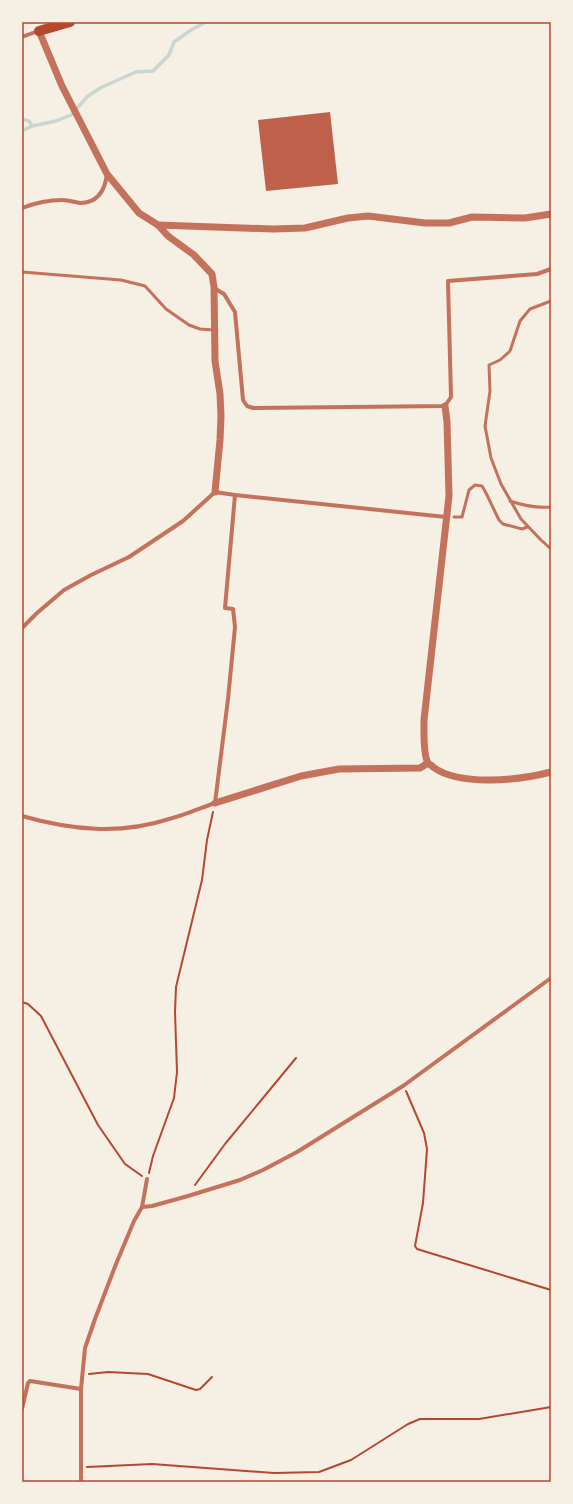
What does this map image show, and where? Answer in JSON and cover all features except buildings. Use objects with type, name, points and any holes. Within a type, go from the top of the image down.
[{"type":"main road","points":[[39,31],[70,22]]},
{"type":"street","points":[[22,37],[39,31],[62,86],[107,174],[139,213],[158,225],[168,236],[194,255],[212,274],[214,287],[215,361],[220,394],[221,416],[215,492],[183,521],[129,557],[64,590],[22,628]]},
{"type":"street","points":[[22,208],[33,203],[63,200],[88,203],[94,200],[102,192],[106,183],[107,174]]},
{"type":"street","points":[[158,225],[188,227],[305,228],[348,218],[368,216],[425,223],[449,223],[472,217],[525,218],[551,214]]},
{"type":"street","points":[[551,269],[537,274],[448,281],[451,397],[445,406],[447,422],[448,496],[450,517],[424,720],[424,746],[428,763],[441,772],[460,777],[486,780],[508,779],[551,772]]},
{"type":"street","points":[[214,287],[224,294],[235,312],[244,400],[247,406],[253,408],[445,406]]},
{"type":"street","points":[[215,492],[450,517]]},
{"type":"street","points":[[215,803],[228,699],[235,626],[233,609],[225,608],[235,495]]},
{"type":"street","points":[[22,816],[45,822],[107,830],[168,820],[215,803],[301,776],[339,769],[420,768],[428,763]]},
{"type":"street","points":[[142,1207],[152,1206],[240,1180],[263,1170],[296,1152],[403,1086],[551,978]]},
{"type":"street","points":[[81,1482],[81,1389],[85,1348],[134,1221],[142,1207],[147,1179]]},
{"type":"street","points":[[22,1409],[28,1383],[30,1381],[81,1389]]},
{"type":"lane","points":[[22,272],[121,280],[145,286],[166,309],[189,325],[200,329],[214,330]]},
{"type":"lane","points":[[551,301],[530,308],[520,321],[510,351],[500,360],[489,365],[490,391],[485,426],[491,458],[501,484],[510,501],[527,527],[551,549]]},
{"type":"lane","points":[[450,517],[462,517],[469,490],[474,485],[482,486],[499,520],[503,524],[522,529],[527,527]]},
{"type":"lane","points":[[510,501],[532,507],[551,507]]},
{"type":"path","points":[[22,1002],[28,1004],[40,1016],[98,1125],[125,1164],[147,1179],[153,1156],[174,1098],[177,1072],[175,1012],[176,987],[202,880],[207,840],[215,803]]},
{"type":"path","points":[[188,1196],[225,1144],[296,1058]]},
{"type":"path","points":[[403,1086],[424,1132],[427,1149],[423,1203],[415,1246],[418,1249],[551,1290]]},
{"type":"path","points":[[82,1375],[108,1372],[148,1374],[196,1390],[200,1389],[212,1377]]},
{"type":"path","points":[[82,1468],[152,1464],[274,1473],[319,1472],[351,1460],[408,1424],[420,1419],[479,1419],[551,1407]]},
{"type":"waterway","points":[[22,131],[32,126],[56,121],[71,115],[88,96],[102,87],[136,72],[153,71],[169,55],[174,42],[206,22]]},
{"type":"waterway","points":[[22,119],[29,121],[32,126]]}]
